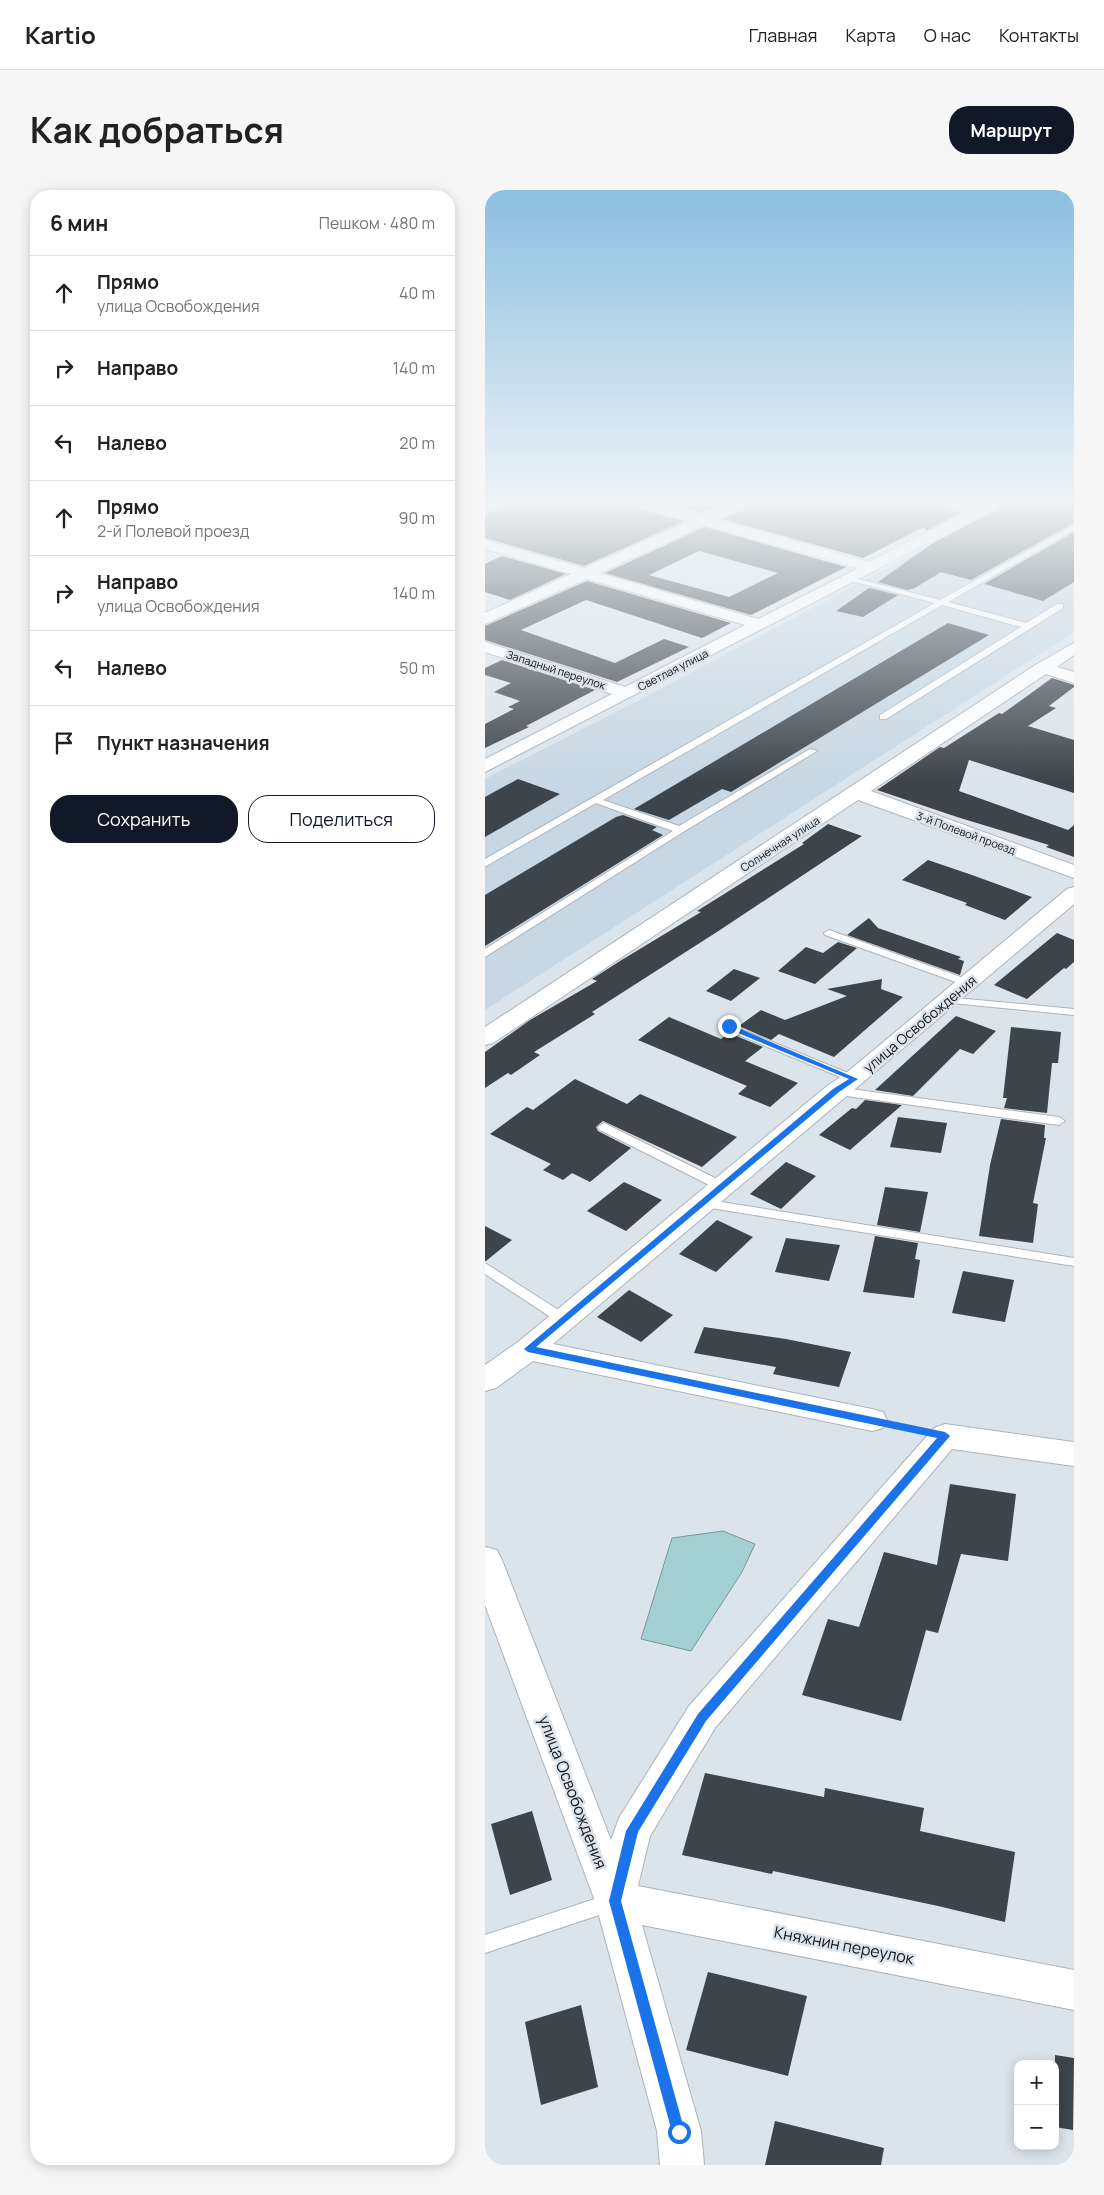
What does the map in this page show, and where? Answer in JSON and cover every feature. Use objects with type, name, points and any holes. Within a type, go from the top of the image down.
[{"type":"street","points":[[485,619],[534,596]]},
{"type":"street","points":[[662,596],[761,625]]},
{"type":"street","name":"Светлая улица","points":[[485,766],[815,596]]},
{"type":"street","name":"Западный переулок","points":[[485,648],[627,693]]},
{"type":"street","name":"Солнечная улица","points":[[485,1038],[1074,648]]},
{"type":"street","points":[[1043,668],[1074,678]]},
{"type":"street","name":"3-й Полевой проезд","points":[[857,793],[1074,872]]},
{"type":"street","name":"улица Освобождения","points":[[485,1380],[528,1349],[945,1000],[968,983],[1074,892]]},
{"type":"street","points":[[528,1349],[872,1420]]},
{"type":"street","points":[[615,1901],[632,1831],[702,1718],[945,1436],[1074,1454]]},
{"type":"street","name":"улица Освобождения","points":[[486,1565],[615,1901],[679,2132],[682,2165]]},
{"type":"street","name":"Княжнин переулок","points":[[615,1901],[1074,1990]]},
{"type":"lane","points":[[915,596],[1027,626]]},
{"type":"lane","points":[[485,862],[952,596]]},
{"type":"lane","points":[[883,717],[1060,606]]},
{"type":"lane","points":[[485,954],[680,830],[813,751]]},
{"type":"lane","points":[[595,800],[680,830]]},
{"type":"lane","points":[[829,933],[968,983]]},
{"type":"lane","points":[[945,1000],[1074,1012]]},
{"type":"lane","points":[[729,1026],[845,1085],[1059,1121]]},
{"type":"lane","points":[[604,1127],[723,1187]]},
{"type":"lane","points":[[702,1203],[1074,1262]]},
{"type":"lane","points":[[485,1268],[563,1319]]},
{"type":"lane","points":[[485,1944],[615,1901]]},
{"type":"path","points":[[872,1420],[945,1436]]},
{"type":"shaded area","points":[[835,596],[1074,596],[1074,632],[485,1010],[485,779],[649,695]]},
{"type":"water","points":[[723,1531],[755,1544],[742,1572],[691,1651],[641,1639],[672,1538]]},
{"type":"building","points":[[498,596],[518,596],[510,600]]},
{"type":"building","points":[[553,596],[639,596],[731,623],[702,638],[586,600],[521,630],[615,663],[664,639],[689,647],[617,682],[485,640],[485,626]]},
{"type":"building","points":[[686,596],[788,596],[751,615]]},
{"type":"building","points":[[857,596],[896,596],[863,617],[836,611]]},
{"type":"building","points":[[1026,596],[1051,596],[1043,601]]},
{"type":"building","points":[[948,623],[989,635],[731,792],[722,789],[669,820],[634,809]]},
{"type":"building","points":[[502,660],[595,690],[526,726],[529,727],[485,748],[485,724],[514,709],[508,707],[520,701],[494,692],[511,683],[485,675],[485,668]]},
{"type":"building","points":[[1052,678],[1074,685],[1074,687],[1049,706],[1056,708],[1028,726],[1074,740],[1074,793],[969,760],[959,791],[1068,830],[1074,825],[1074,857],[1046,847],[1049,845],[877,790],[940,747],[944,748],[999,713],[1002,714]]},
{"type":"building","points":[[518,779],[560,794],[485,837],[485,797]]},
{"type":"building","points":[[623,815],[657,827],[652,830],[663,835],[485,946],[485,895],[616,817]]},
{"type":"building","points":[[828,824],[862,836],[592,1012],[595,1014],[534,1052],[540,1055],[511,1075],[508,1073],[485,1088],[485,1052],[530,1020],[597,981],[592,979],[701,912],[697,911],[804,844],[802,843]]},
{"type":"building","points":[[928,860],[1032,897],[1005,920],[965,905],[967,903],[902,880]]},
{"type":"building","points":[[869,918],[878,928],[961,957],[958,959],[964,961],[960,975],[847,935]]},
{"type":"building","points":[[1057,933],[1074,940],[1074,962],[1066,969],[1064,968],[1027,999],[994,985]]},
{"type":"building","points":[[838,942],[857,948],[815,984],[778,971],[806,947],[823,953]]},
{"type":"building","points":[[734,969],[760,978],[731,1001],[706,991]]},
{"type":"building","points":[[882,979],[881,989],[903,997],[834,1057],[779,1034],[771,1040],[739,1026],[761,1010],[785,1020],[847,996],[827,989]]},
{"type":"building","points":[[956,1016],[996,1031],[973,1054],[960,1049],[913,1096],[875,1090]]},
{"type":"building","points":[[669,1017],[721,1039],[729,1033],[763,1047],[745,1061],[798,1083],[770,1107],[738,1094],[747,1086],[638,1040]]},
{"type":"building","points":[[1011,1027],[1061,1032],[1058,1063],[1052,1063],[1047,1113],[1004,1108],[1007,1098],[1003,1098]]},
{"type":"building","points":[[575,1079],[627,1104],[640,1094],[737,1137],[702,1167],[603,1121],[596,1127],[598,1131],[631,1148],[590,1182],[572,1173],[563,1180],[543,1170],[551,1164],[490,1134],[527,1107],[533,1110]]},
{"type":"building","points":[[865,1100],[902,1105],[850,1150],[819,1135],[852,1108],[856,1109]]},
{"type":"building","points":[[898,1117],[947,1123],[941,1153],[890,1147]]},
{"type":"building","points":[[1001,1119],[1045,1125],[1044,1138],[1046,1138],[1033,1203],[1038,1204],[1033,1243],[979,1236],[990,1165]]},
{"type":"building","points":[[786,1162],[816,1176],[781,1209],[750,1194]]},
{"type":"building","points":[[624,1182],[662,1200],[626,1231],[587,1211]]},
{"type":"building","points":[[885,1187],[928,1192],[920,1232],[877,1225]]},
{"type":"building","points":[[717,1220],[753,1237],[716,1272],[679,1254]]},
{"type":"building","points":[[485,1226],[512,1240],[486,1261],[485,1261]]},
{"type":"building","points":[[875,1236],[918,1243],[915,1259],[920,1260],[914,1298],[863,1292]]},
{"type":"building","points":[[786,1238],[840,1245],[829,1281],[775,1272]]},
{"type":"building","points":[[963,1271],[1014,1280],[1005,1322],[952,1313]]},
{"type":"building","points":[[629,1290],[673,1315],[641,1342],[597,1317]]},
{"type":"building","points":[[704,1327],[786,1339],[851,1352],[839,1387],[773,1374],[776,1367],[694,1353]]},
{"type":"building","points":[[950,1484],[1016,1494],[1008,1561],[961,1554],[938,1633],[926,1630],[901,1721],[802,1695],[828,1619],[859,1627],[884,1552],[937,1565]]},
{"type":"building","points":[[705,1773],[824,1797],[825,1788],[924,1808],[920,1831],[1015,1852],[1005,1922],[773,1871],[772,1874],[682,1855]]},
{"type":"building","points":[[532,1811],[552,1880],[510,1895],[491,1824]]},
{"type":"building","points":[[708,1972],[807,1996],[788,2076],[686,2050]]},
{"type":"building","points":[[581,2005],[598,2087],[541,2105],[525,2022]]},
{"type":"building","points":[[1055,2055],[1074,2058],[1073,2130],[1059,2128],[1059,2060],[1055,2060]]},
{"type":"building","points":[[775,2121],[884,2148],[881,2165],[765,2165]]},
{"type":"route","points":[[679,2132],[615,1901],[632,1831],[702,1718],[945,1436],[528,1349],[836,1091],[854,1079],[729,1026]]}]
